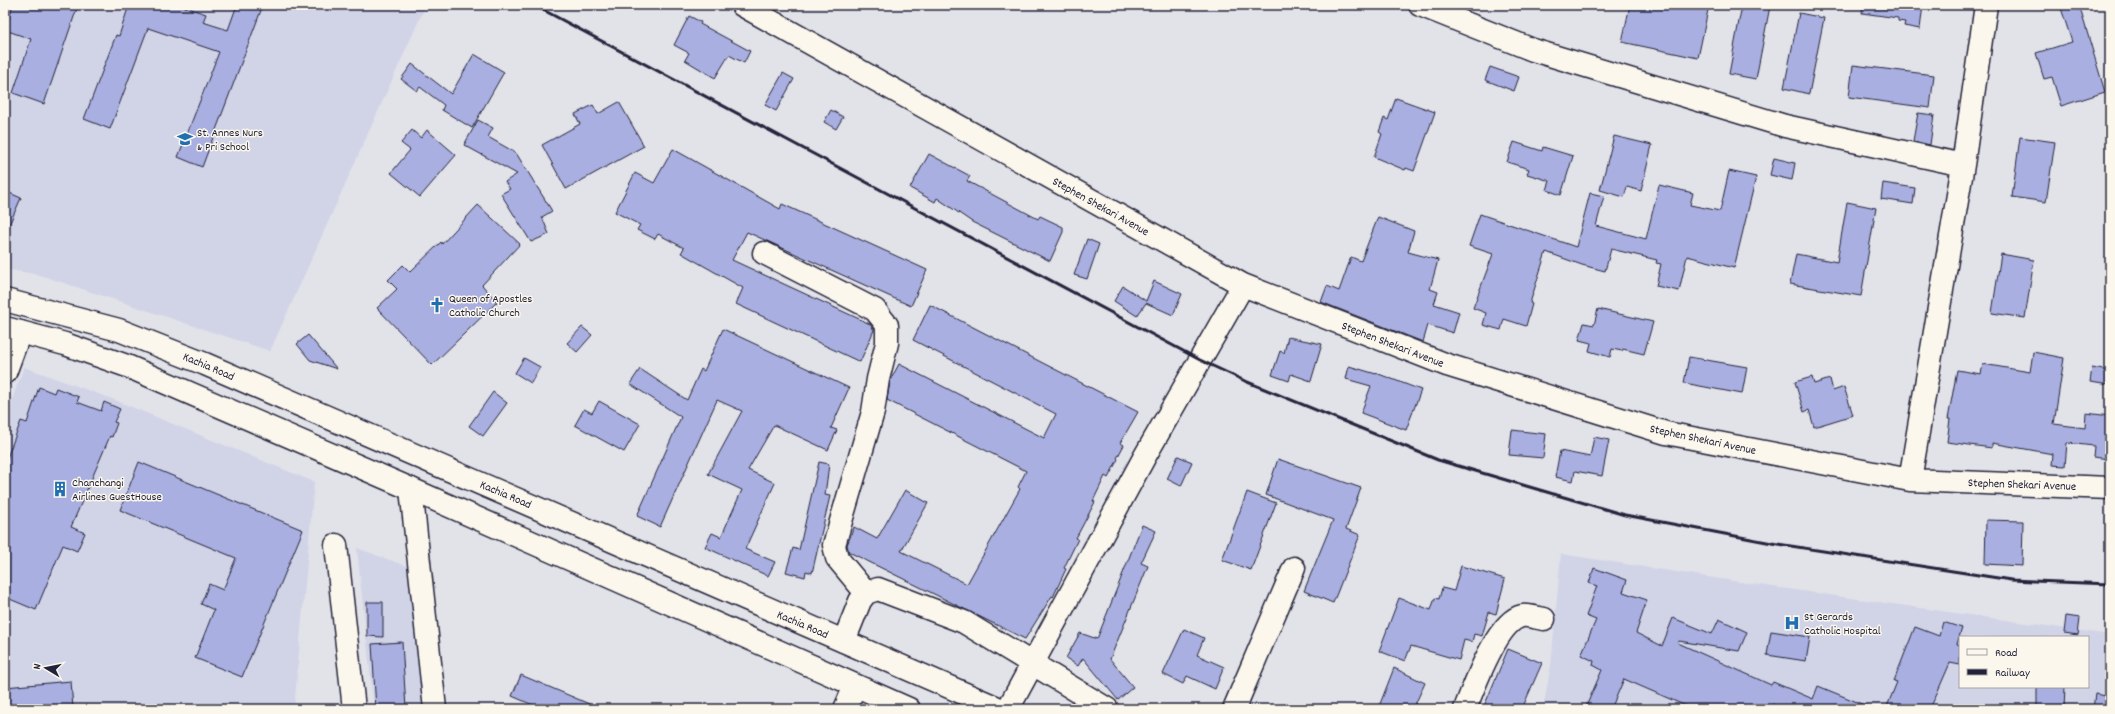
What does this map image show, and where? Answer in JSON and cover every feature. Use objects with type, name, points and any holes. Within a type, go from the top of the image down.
[{"type":"street","points":[[1420,5],[1533,50],[1785,126],[1964,165]]},
{"type":"street","points":[[1910,480],[1964,165],[1986,5]]},
{"type":"street","name":"Stephen Shekari Avenue","points":[[747,6],[1242,285],[1447,365],[1666,433],[1910,480],[2110,488]]},
{"type":"street","points":[[764,253],[875,310],[887,325],[887,342],[878,379],[873,412],[834,546],[837,558],[866,593]]},
{"type":"street","points":[[1008,709],[1145,456],[1242,285]]},
{"type":"street","name":"Kachia Road","points":[[5,300],[119,330],[205,364],[1000,709]]},
{"type":"street","points":[[5,373],[13,330],[65,344],[127,366],[411,489],[909,709]]},
{"type":"street","points":[[411,489],[435,709]]},
{"type":"street","points":[[336,545],[354,709]]},
{"type":"street","points":[[1234,709],[1294,568]]},
{"type":"street","points":[[844,641],[860,602],[866,593],[878,589],[964,622],[1107,709]]},
{"type":"street","points":[[1465,709],[1492,646],[1508,623],[1522,616],[1544,619]]},
{"type":"street","points":[[846,709],[855,686]]},
{"type":"shaded area","name":"St. Annes Nurs & Pri School","points":[[5,5],[417,5],[424,9],[270,351],[40,275],[5,269]]},
{"type":"shaded area","points":[[24,367],[112,399],[314,482],[294,709],[5,709],[5,419]]},
{"type":"shaded area","points":[[357,548],[414,569],[442,709],[374,709]]},
{"type":"shaded area","name":"St Gerards Catholic Hospital","points":[[1561,554],[1752,584],[2110,635],[2110,709],[1543,709],[1551,666]]},
{"type":"building","points":[[13,5],[78,5],[44,104],[13,93],[31,39],[5,30]]},
{"type":"building","points":[[129,5],[179,5],[206,14],[203,22],[228,30],[237,5],[263,5],[202,167],[178,157],[219,52],[148,28],[110,129],[84,119],[116,35],[119,36]]},
{"type":"building","points":[[1630,5],[1709,5],[1698,58],[1622,42]]},
{"type":"building","points":[[1742,5],[1770,6],[1756,79],[1729,74]]},
{"type":"building","points":[[1863,5],[1923,5],[1920,29],[1904,26],[1905,22],[1898,21],[1898,18],[1862,13]]},
{"type":"building","points":[[2060,5],[2079,5],[2105,92],[2061,106],[2052,77],[2044,79],[2036,53],[2072,42]]},
{"type":"building","points":[[1799,13],[1824,18],[1809,94],[1784,88]]},
{"type":"building","points":[[689,16],[701,22],[700,24],[750,51],[744,63],[729,55],[715,78],[685,60],[689,53],[674,45]]},
{"type":"building","points":[[474,54],[504,72],[472,128],[442,110],[444,105],[420,87],[417,91],[401,79],[412,64],[451,94]]},
{"type":"building","points":[[1853,65],[1934,75],[1930,108],[1849,97]]},
{"type":"building","points":[[1490,67],[1519,77],[1514,91],[1485,80]]},
{"type":"building","points":[[783,73],[794,79],[776,111],[765,105]]},
{"type":"building","points":[[1396,98],[1435,112],[1414,171],[1406,168],[1405,170],[1374,157],[1382,134],[1379,132],[1384,118],[1388,120]]},
{"type":"building","points":[[619,102],[644,146],[566,189],[542,145],[580,124],[575,114],[593,105],[598,114]]},
{"type":"building","points":[[831,110],[843,117],[836,129],[824,122]]},
{"type":"building","points":[[1918,113],[1934,115],[1930,145],[1913,141]]},
{"type":"building","points":[[478,120],[493,128],[488,137],[516,153],[552,211],[542,217],[549,234],[531,242],[501,194],[510,189],[505,182],[517,174],[464,145]]},
{"type":"building","points":[[412,130],[421,138],[427,130],[456,155],[420,197],[391,173],[410,150],[401,143]]},
{"type":"building","points":[[1614,136],[1652,145],[1641,191],[1627,187],[1624,197],[1600,190]]},
{"type":"building","points":[[2020,137],[2055,142],[2046,202],[2012,197]]},
{"type":"building","points":[[1514,142],[1542,151],[1543,147],[1573,156],[1561,195],[1547,190],[1550,181],[1527,174],[1529,169],[1507,162]]},
{"type":"building","points":[[673,149],[780,209],[782,204],[927,270],[911,306],[747,232],[732,260],[870,324],[874,330],[860,362],[736,304],[743,288],[681,253],[684,248],[658,234],[655,239],[637,230],[640,225],[615,212],[635,173],[654,183]]},
{"type":"building","points":[[929,154],[970,176],[967,181],[1038,219],[1040,216],[1063,227],[1063,232],[1050,261],[972,222],[937,198],[935,202],[910,188]]},
{"type":"building","points":[[1774,158],[1795,163],[1792,180],[1770,175]]},
{"type":"building","points":[[1729,171],[1756,177],[1734,268],[1687,256],[1679,291],[1656,286],[1661,264],[1656,263],[1657,260],[1611,249],[1605,271],[1582,265],[1546,252],[1530,303],[1532,304],[1526,326],[1504,319],[1501,330],[1483,325],[1486,313],[1473,308],[1493,254],[1469,246],[1480,214],[1576,247],[1590,193],[1604,196],[1596,226],[1646,239],[1659,185],[1693,193],[1690,205],[1720,211]]},
{"type":"building","points":[[1883,183],[1915,188],[1913,204],[1881,199]]},
{"type":"building","points":[[5,191],[21,198],[5,234]]},
{"type":"building","points":[[1847,202],[1876,208],[1861,296],[1790,284],[1796,254],[1837,262]]},
{"type":"building","name":"Queen of Apostles Catholic Church","points":[[478,205],[520,244],[482,285],[497,302],[432,365],[377,308],[397,289],[388,280],[403,265],[410,272],[441,242],[442,244]]},
{"type":"building","points":[[1378,217],[1414,231],[1408,252],[1438,260],[1430,289],[1438,292],[1434,304],[1459,312],[1453,333],[1428,325],[1423,342],[1321,302],[1327,286],[1339,291],[1351,257],[1361,261]]},
{"type":"building","points":[[1087,239],[1099,244],[1087,279],[1074,275]]},
{"type":"building","points":[[2001,254],[2034,260],[2025,318],[1992,313]]},
{"type":"building","points":[[1154,281],[1182,294],[1173,315],[1146,303],[1137,316],[1114,301],[1123,286],[1146,301]]},
{"type":"building","points":[[930,305],[1138,412],[1120,443],[1124,445],[1117,458],[1118,459],[1108,478],[1105,476],[1093,501],[1095,502],[1076,538],[1078,539],[1064,568],[1066,569],[1053,597],[1052,596],[1025,639],[849,552],[847,545],[854,527],[877,539],[905,490],[928,503],[901,551],[967,584],[1020,489],[1018,487],[1026,471],[887,400],[890,381],[899,364],[1044,438],[1056,414],[913,340]]},
{"type":"building","points":[[1598,309],[1653,322],[1644,354],[1623,349],[1622,351],[1612,349],[1610,357],[1589,351],[1591,343],[1579,340],[1584,323],[1594,325]]},
{"type":"building","points":[[582,327],[592,335],[577,352],[567,343]]},
{"type":"building","points":[[723,329],[849,388],[831,428],[837,430],[828,450],[774,425],[748,470],[775,483],[745,549],[775,562],[768,576],[705,547],[712,533],[721,537],[742,490],[708,474],[742,411],[717,400],[660,527],[637,516],[681,417],[630,384],[640,369],[687,400],[701,369],[704,371]]},
{"type":"building","points":[[308,335],[337,369],[310,360],[297,344]]},
{"type":"building","points":[[1288,337],[1322,344],[1311,381],[1291,374],[1289,381],[1272,375],[1280,351],[1284,353]]},
{"type":"building","points":[[2033,352],[2064,358],[2054,424],[2085,428],[2086,413],[2110,416],[2109,459],[2093,457],[2094,446],[2067,443],[2065,466],[2052,465],[2053,454],[1992,443],[1992,448],[1947,442],[1950,419],[1948,419],[1957,370],[1981,374],[1983,364],[2030,372]]},
{"type":"building","points":[[1689,357],[1747,367],[1742,394],[1684,383]]},
{"type":"building","points":[[524,358],[540,367],[531,383],[515,373]]},
{"type":"building","points":[[1349,366],[1376,373],[1421,390],[1406,430],[1361,413],[1371,386],[1346,379]]},
{"type":"building","points":[[2092,368],[2110,371],[2110,385],[2090,382]]},
{"type":"building","points":[[1812,377],[1814,384],[1830,379],[1833,391],[1844,387],[1853,415],[1814,427],[1809,410],[1804,412],[1795,382]]},
{"type":"building","points":[[39,387],[54,393],[56,388],[79,397],[77,402],[101,411],[104,402],[120,409],[114,422],[117,423],[112,437],[110,436],[71,527],[85,533],[77,551],[63,545],[36,610],[5,597],[5,463],[21,421],[27,423]]},
{"type":"building","points":[[493,392],[507,403],[483,436],[469,426]]},
{"type":"building","points":[[599,401],[640,424],[624,452],[575,425],[584,409],[592,413]]},
{"type":"building","points":[[1512,430],[1546,434],[1543,458],[1509,455]]},
{"type":"building","points":[[1594,437],[1609,440],[1602,476],[1575,471],[1573,481],[1555,477],[1560,451],[1590,457]]},
{"type":"building","points":[[1178,456],[1192,462],[1181,486],[1167,479]]},
{"type":"building","points":[[1278,459],[1361,488],[1346,529],[1360,535],[1333,603],[1304,591],[1333,520],[1266,495]]},
{"type":"building","points":[[139,462],[303,530],[242,677],[195,658],[214,610],[201,604],[209,584],[223,590],[236,558],[120,510]]},
{"type":"building","points":[[819,462],[829,464],[825,495],[830,496],[812,573],[806,571],[805,577],[786,572],[793,548],[799,550]]},
{"type":"building","points":[[1247,492],[1276,503],[1251,570],[1222,560]]},
{"type":"building","points":[[1986,520],[2023,521],[2022,566],[1985,564]]},
{"type":"building","points":[[1142,525],[1156,531],[1141,563],[1148,566],[1110,659],[1133,687],[1118,700],[1083,658],[1078,666],[1066,658],[1080,633],[1097,639]]},
{"type":"building","points":[[1461,566],[1505,579],[1496,614],[1489,612],[1482,636],[1474,634],[1472,642],[1464,640],[1459,660],[1411,646],[1405,661],[1379,651],[1399,598],[1431,610],[1435,598],[1439,599],[1442,588],[1454,591]]},
{"type":"building","points":[[1594,568],[1627,580],[1623,592],[1647,600],[1636,633],[1662,646],[1673,618],[1712,634],[1719,619],[1747,632],[1739,651],[1679,641],[1678,643],[1771,685],[1773,682],[1813,699],[1818,686],[1874,709],[1783,709],[1772,704],[1770,709],[1693,709],[1624,679],[1611,709],[1585,709],[1602,670],[1593,665],[1594,661],[1581,655],[1596,620],[1586,616],[1597,586],[1589,583]]},
{"type":"building","points":[[367,602],[383,602],[383,637],[367,636]]},
{"type":"building","points":[[2066,616],[2080,618],[2078,635],[2064,633]]},
{"type":"building","points":[[1943,622],[1962,628],[1957,644],[1959,645],[1959,665],[1950,663],[1930,709],[1886,709],[1897,682],[1894,681],[1915,627],[1939,636]]},
{"type":"building","points":[[1184,629],[1204,638],[1197,655],[1224,667],[1215,689],[1187,676],[1183,684],[1163,674]]},
{"type":"building","points":[[1771,631],[1810,637],[1806,661],[1767,655]]},
{"type":"building","points":[[402,642],[406,709],[376,709],[372,644]]},
{"type":"building","points":[[1508,649],[1542,663],[1522,709],[1483,709]]},
{"type":"building","points":[[1394,668],[1425,683],[1413,709],[1378,709]]},
{"type":"building","points":[[521,675],[601,709],[542,709],[512,696]]},
{"type":"building","points":[[71,681],[73,709],[5,709],[5,687]]},
{"type":"building","points":[[2037,688],[2065,688],[2064,709],[2037,709]]},
{"type":"building","points":[[2095,694],[2110,697],[2110,709],[2093,709]]},
{"type":"railway","points":[[534,5],[1200,360],[1245,381],[1438,460],[1625,515],[1772,543],[2011,580],[2110,584]]},
{"type":"place","name":"St. Annes Nurs & Pri School","points":[[185,139]]},
{"type":"place","name":"Queen of Apostles Catholic Church","points":[[437,305]]},
{"type":"place","name":"Chanchangi Airlines GuestHouse","points":[[60,489]]},
{"type":"place","name":"St Gerards Catholic Hospital","points":[[1792,623]]}]
